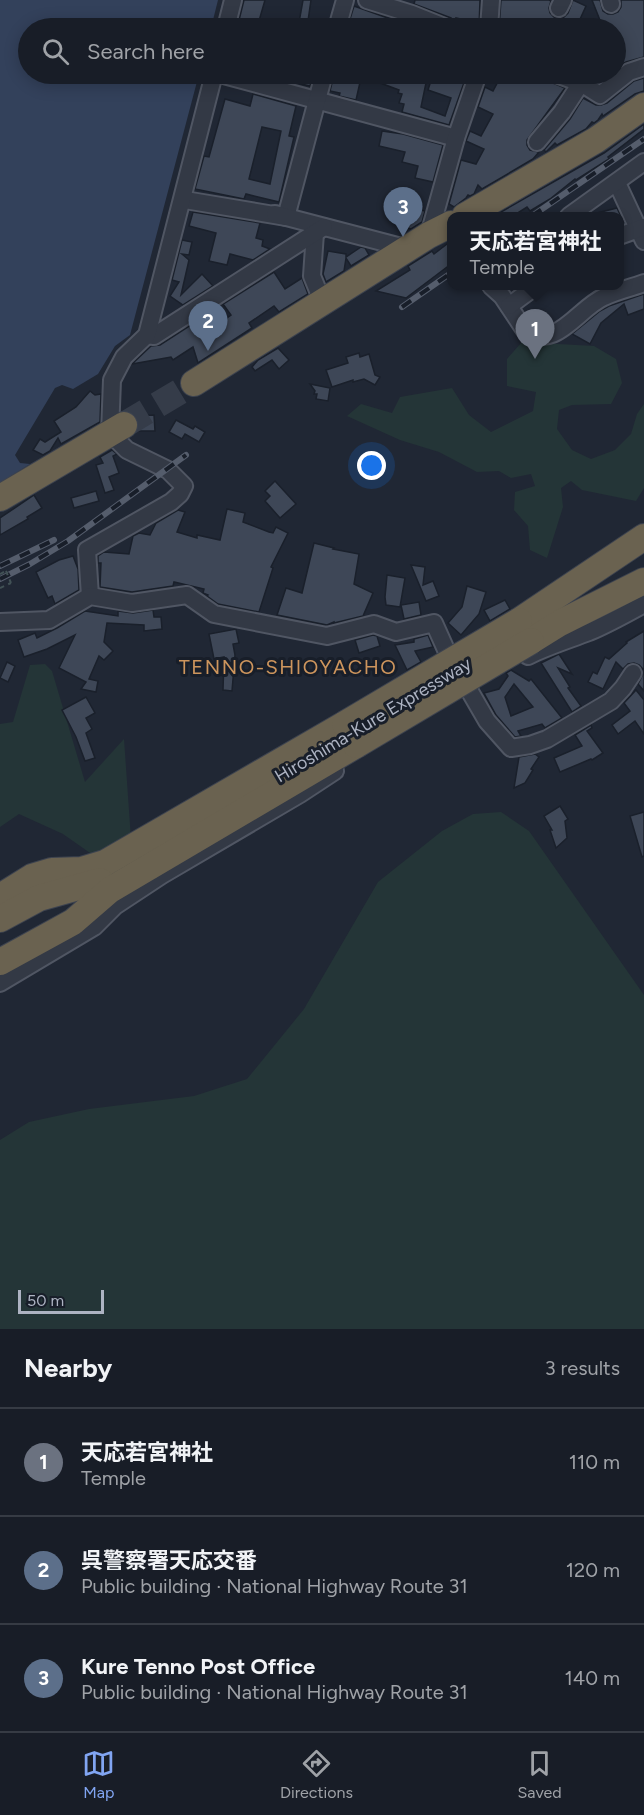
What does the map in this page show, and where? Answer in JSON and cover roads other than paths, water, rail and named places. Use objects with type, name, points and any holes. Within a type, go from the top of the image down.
[{"type":"highway","points":[[472,212],[596,140],[644,106]]},
{"type":"highway","points":[[194,383],[430,236]]},
{"type":"highway","points":[[0,498],[117,429]]},
{"type":"highway","points":[[525,631],[644,537]]},
{"type":"highway","points":[[0,962],[73,922],[110,890],[350,734],[525,631],[644,556]]},
{"type":"highway","points":[[525,631],[560,623],[644,581]]},
{"type":"highway","points":[[0,897],[32,877],[52,871],[82,870],[105,863],[350,734]]},
{"type":"highway","name":"Hiroshima-Kure Expressway","points":[[0,946],[49,918],[100,881],[350,734]]},
{"type":"highway","name":"Hiroshima-Kure Expressway","points":[[0,919],[39,898],[100,881]]},
{"type":"street","points":[[228,18],[233,0]]},
{"type":"street","points":[[340,18],[345,0]]},
{"type":"street","points":[[368,0],[422,18]]},
{"type":"street","points":[[490,18],[492,0]]},
{"type":"street","points":[[626,74],[644,67]]},
{"type":"street","points":[[90,596],[87,550],[171,502],[180,494],[184,486],[168,470],[127,450],[117,429],[112,380],[124,357],[147,335],[212,84]]},
{"type":"street","points":[[256,84],[456,138]]},
{"type":"street","points":[[286,217],[321,84]]},
{"type":"street","points":[[185,194],[286,217],[320,230],[430,236],[456,138],[475,84]]},
{"type":"street","points":[[537,142],[562,112],[580,84]]},
{"type":"street","points":[[583,84],[600,95],[614,84]]},
{"type":"street","points":[[575,212],[644,162]]},
{"type":"street","points":[[617,183],[642,232],[624,235]]},
{"type":"street","points":[[147,335],[154,336],[320,230]]},
{"type":"street","points":[[320,230],[312,276],[323,303]]},
{"type":"street","points":[[624,290],[644,283]]},
{"type":"street","points":[[495,290],[524,329],[539,336],[554,335],[602,297],[623,290]]},
{"type":"street","points":[[509,306],[530,290]]},
{"type":"street","points":[[0,622],[49,620],[90,596],[132,603],[188,595],[214,614],[327,636],[374,624],[396,632],[434,623],[447,651],[487,721],[512,748],[531,746],[547,739],[611,701],[633,673]]},
{"type":"street","points":[[0,983],[94,927],[115,906],[162,875],[300,794],[353,759],[502,669],[546,646],[614,621],[644,604]]},
{"type":"water","points":[[0,0],[218,0],[214,18],[18,18],[18,84],[196,84],[130,335],[115,346],[98,374],[73,389],[62,385],[55,388],[15,455],[20,463],[30,464],[0,483]]},
{"type":"tunnel","points":[[124,425],[194,383]]},
{"type":"railway","points":[[538,212],[644,139]]},
{"type":"railway","points":[[402,307],[447,276]]},
{"type":"railway","points":[[0,579],[68,541],[186,455]]},
{"type":"railway","points":[[0,566],[54,540]]},
{"type":"place","name":"Kure Tenno Post Office","points":[[403,237]]},
{"type":"place","name":"呉警察署天応交番","points":[[208,351]]},
{"type":"place","name":"天応若宮神社","points":[[535,359]]},
{"type":"district","name":"TENNO-SHIOYACHO","points":[[288,667]]}]
